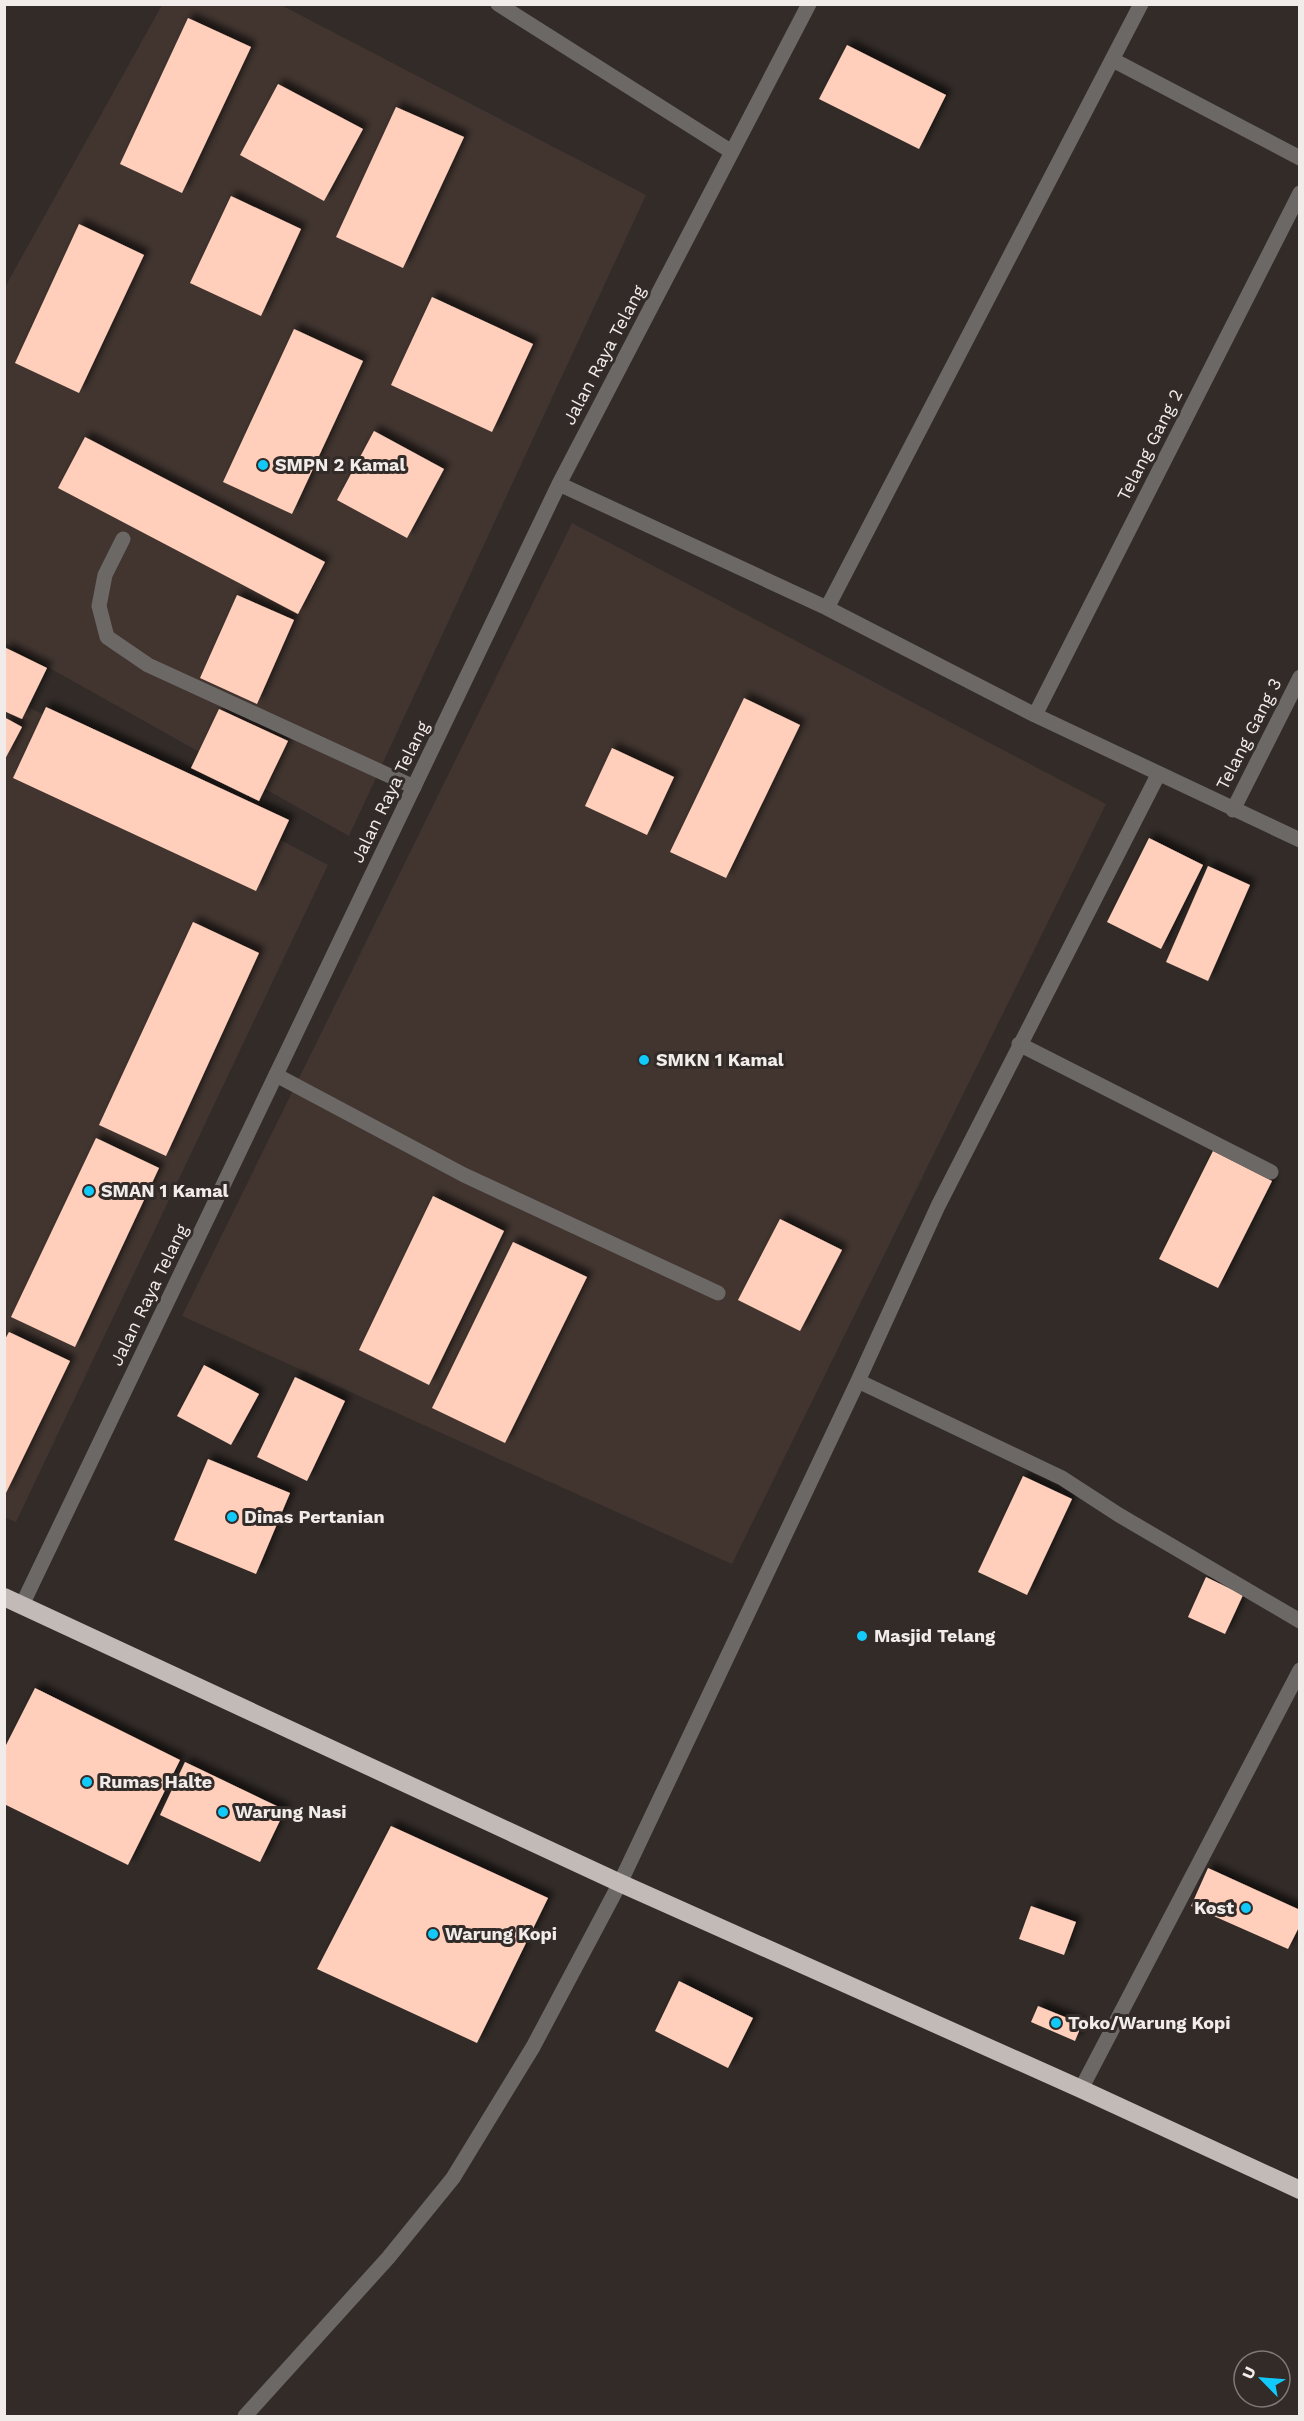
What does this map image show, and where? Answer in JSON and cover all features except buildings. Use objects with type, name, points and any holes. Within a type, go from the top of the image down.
[{"type":"highway","points":[[4,1597],[620,1883],[1299,2190]]},
{"type":"street","points":[[498,4],[732,152]]},
{"type":"street","name":"Jalan Raya Telang","points":[[22,1605],[559,484],[809,4]]},
{"type":"street","points":[[827,608],[1141,4]]},
{"type":"street","points":[[1113,60],[1299,158]]},
{"type":"street","name":"Telang Gang 2","points":[[1035,715],[1299,193]]},
{"type":"street","points":[[559,484],[827,608],[1035,715],[1299,840]]},
{"type":"street","points":[[123,539],[105,575],[99,606],[107,637],[148,665],[414,787]]},
{"type":"street","name":"Telang Gang 3","points":[[1233,810],[1299,677]]},
{"type":"street","points":[[245,2416],[388,2258],[453,2178],[533,2047],[620,1883],[858,1381],[938,1206],[1158,775]]},
{"type":"street","points":[[1019,1044],[1271,1172]]},
{"type":"street","points":[[276,1075],[464,1175],[718,1293]]},
{"type":"street","points":[[858,1381],[1062,1478],[1119,1515],[1299,1621]]},
{"type":"street","points":[[1081,2090],[1299,1670]]},
{"type":"shaded area","name":"SMPN 2 Kamal","points":[[162,5],[281,5],[646,195],[349,836],[5,643],[5,287]]},
{"type":"shaded area","name":"SMKN 1 Kamal","points":[[572,523],[1106,804],[732,1564],[182,1316]]},
{"type":"shaded area","name":"SMAN 1 Kamal","points":[[4,694],[328,865],[16,1522],[4,1517]]},
{"type":"place","name":"SMPN 2 Kamal","points":[[263,465]]},
{"type":"place","name":"SMKN 1 Kamal","points":[[644,1060]]},
{"type":"place","name":"SMAN 1 Kamal","points":[[89,1191]]},
{"type":"place","name":"Dinas Pertanian","points":[[232,1517]]},
{"type":"place","name":"Masjid Telang","points":[[862,1636]]},
{"type":"place","name":"Rumas Halte","points":[[87,1782]]},
{"type":"place","name":"Warung Nasi","points":[[223,1812]]},
{"type":"place","name":"Kost","points":[[1246,1908]]},
{"type":"place","name":"Warung Kopi","points":[[433,1934]]},
{"type":"place","name":"Toko/Warung Kopi","points":[[1056,2023]]}]
